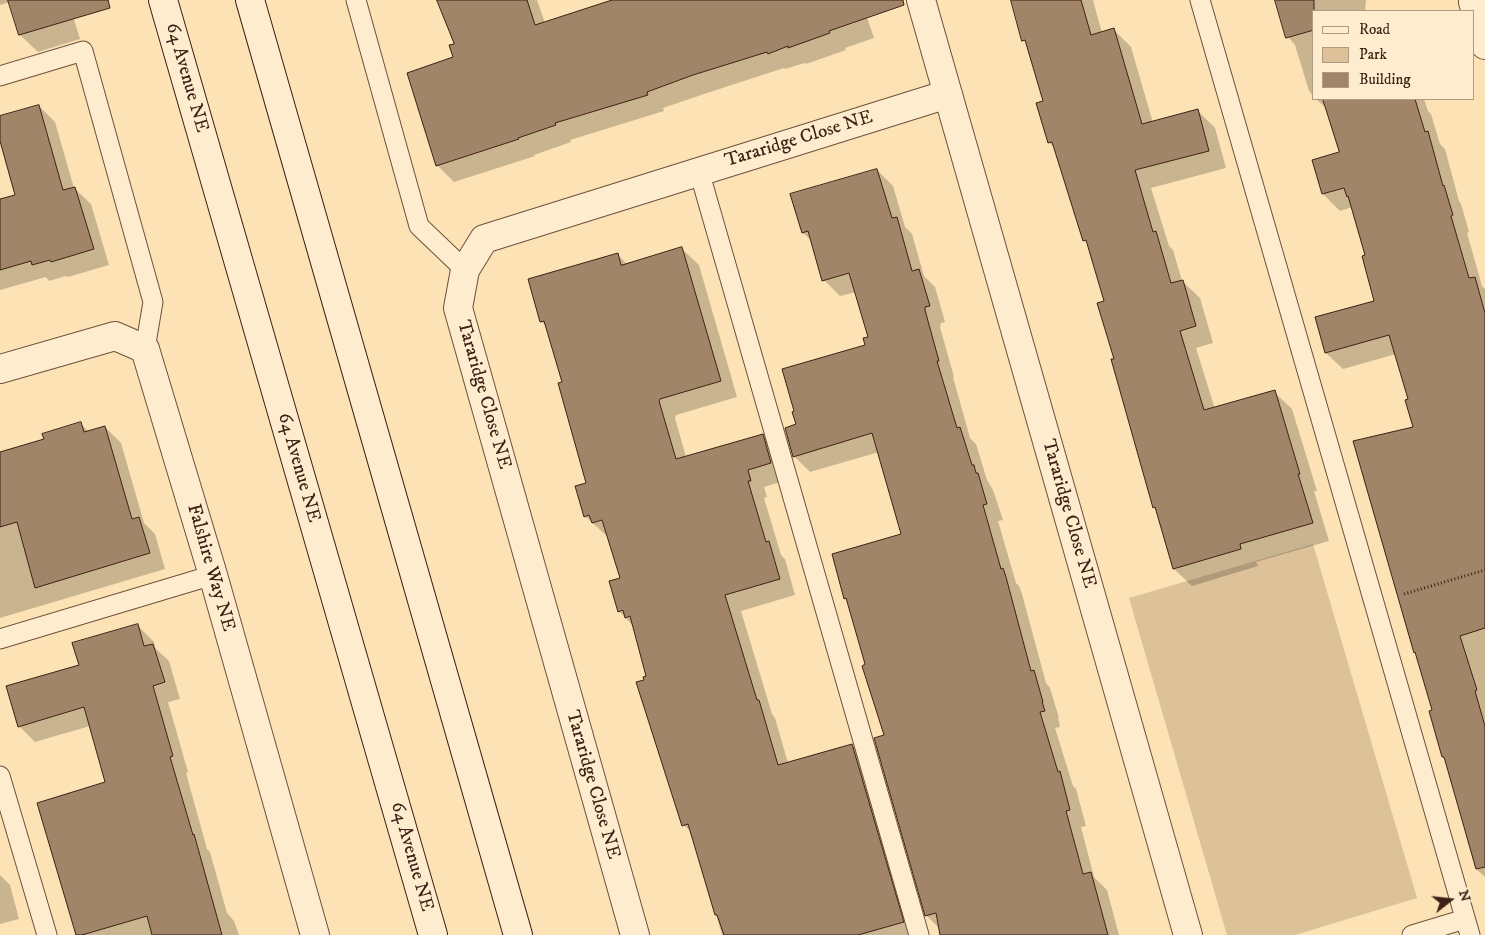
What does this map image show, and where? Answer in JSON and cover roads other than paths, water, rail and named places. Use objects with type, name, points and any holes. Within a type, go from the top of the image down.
[{"type":"street","name":"64 Avenue NE","points":[[163,0],[433,935]]},
{"type":"street","points":[[250,0],[518,935]]},
{"type":"street","points":[[262,0],[263,46]]},
{"type":"street","name":"Tararidge Close NE","points":[[921,0],[1188,935]]},
{"type":"street","points":[[1474,0],[1485,45]]},
{"type":"street","name":"Tararidge Close NE","points":[[635,935],[458,308],[465,270],[484,239],[948,94]]},
{"type":"street","points":[[0,369],[115,336],[145,349]]},
{"type":"street","name":"Falshire Way NE","points":[[145,349],[213,575],[316,935]]},
{"type":"lane","points":[[356,0],[419,226],[465,270]]},
{"type":"lane","points":[[1200,0],[1467,927],[1412,935]]},
{"type":"lane","points":[[0,76],[83,51],[153,302],[145,349]]},
{"type":"lane","points":[[699,171],[919,935]]},
{"type":"lane","points":[[0,639],[213,575]]},
{"type":"lane","points":[[0,776],[46,935]]}]
